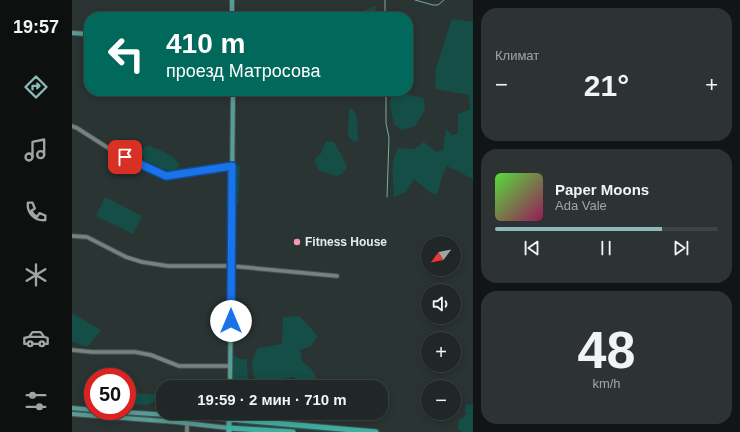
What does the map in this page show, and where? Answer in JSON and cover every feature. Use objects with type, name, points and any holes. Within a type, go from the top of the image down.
[{"type":"highway","points":[[230,420],[229,430],[293,432]]},
{"type":"highway","points":[[266,420],[376,432]]},
{"type":"main road","points":[[232,0],[232,12]]},
{"type":"main road","points":[[72,33],[84,34]]},
{"type":"main road","points":[[230,380],[232,96]]},
{"type":"main road","points":[[72,408],[84,409]]},
{"type":"main road","points":[[136,413],[156,415]]},
{"type":"main road","points":[[72,414],[187,423],[229,430]]},
{"type":"street","points":[[72,126],[116,153],[166,176],[232,166]]},
{"type":"street","points":[[72,236],[87,237],[126,257],[142,262],[168,266],[231,266],[337,276]]},
{"type":"street","points":[[72,350],[92,352],[135,352],[179,366],[230,366]]},
{"type":"street","points":[[186,432],[187,423]]},
{"type":"green space","points":[[376,6],[375,12],[359,12]]},
{"type":"green space","points":[[452,19],[473,22],[473,179],[447,166],[437,194],[431,193],[414,179],[406,192],[394,197],[393,166],[395,154],[398,148],[414,149],[424,142],[436,152],[443,150],[446,129],[452,135],[458,133],[458,114],[470,109],[469,95],[435,89],[436,68]]},
{"type":"green space","points":[[391,96],[413,96],[423,98],[425,105],[424,112],[415,126],[402,130],[394,124],[390,105]]},
{"type":"green space","points":[[349,108],[354,111],[357,117],[358,141],[354,142],[348,136]]},
{"type":"green space","points":[[326,141],[334,142],[341,154],[347,167],[342,174],[336,176],[319,170],[314,160],[321,153]]},
{"type":"green space","points":[[146,146],[150,146],[166,153],[177,161],[179,165],[171,172],[146,161],[141,154]]},
{"type":"green space","points":[[237,166],[240,166],[238,205],[236,205]]},
{"type":"green space","points":[[105,197],[142,216],[133,234],[96,216]]},
{"type":"green space","points":[[72,313],[101,330],[88,346],[83,346],[72,341]]},
{"type":"green space","points":[[299,316],[318,336],[310,347],[300,350],[302,362],[311,369],[316,380],[295,380],[294,377],[286,378],[286,380],[256,380],[252,366],[255,353],[258,348],[282,344],[283,317]]},
{"type":"green space","points":[[232,354],[240,359],[247,359],[248,380],[232,380]]},
{"type":"green space","points":[[136,394],[156,395],[156,400],[148,405],[136,404]]},
{"type":"green space","points":[[466,404],[473,405],[473,432],[462,432],[458,428],[458,420],[465,417],[465,414],[469,414],[465,412]]},
{"type":"green space","points":[[136,415],[156,417],[156,419],[136,417]]},
{"type":"green space","points":[[238,423],[349,432],[236,426]]},
{"type":"waterway","points":[[385,0],[385,12]]},
{"type":"waterway","points":[[415,0],[433,5],[438,5],[444,0]]},
{"type":"waterway","points":[[386,96],[386,123],[389,138],[387,197]]},
{"type":"place","name":"Fitness House","points":[[297,242]]},
{"type":"route","points":[[125,157],[166,176],[232,166],[231,321]]}]
